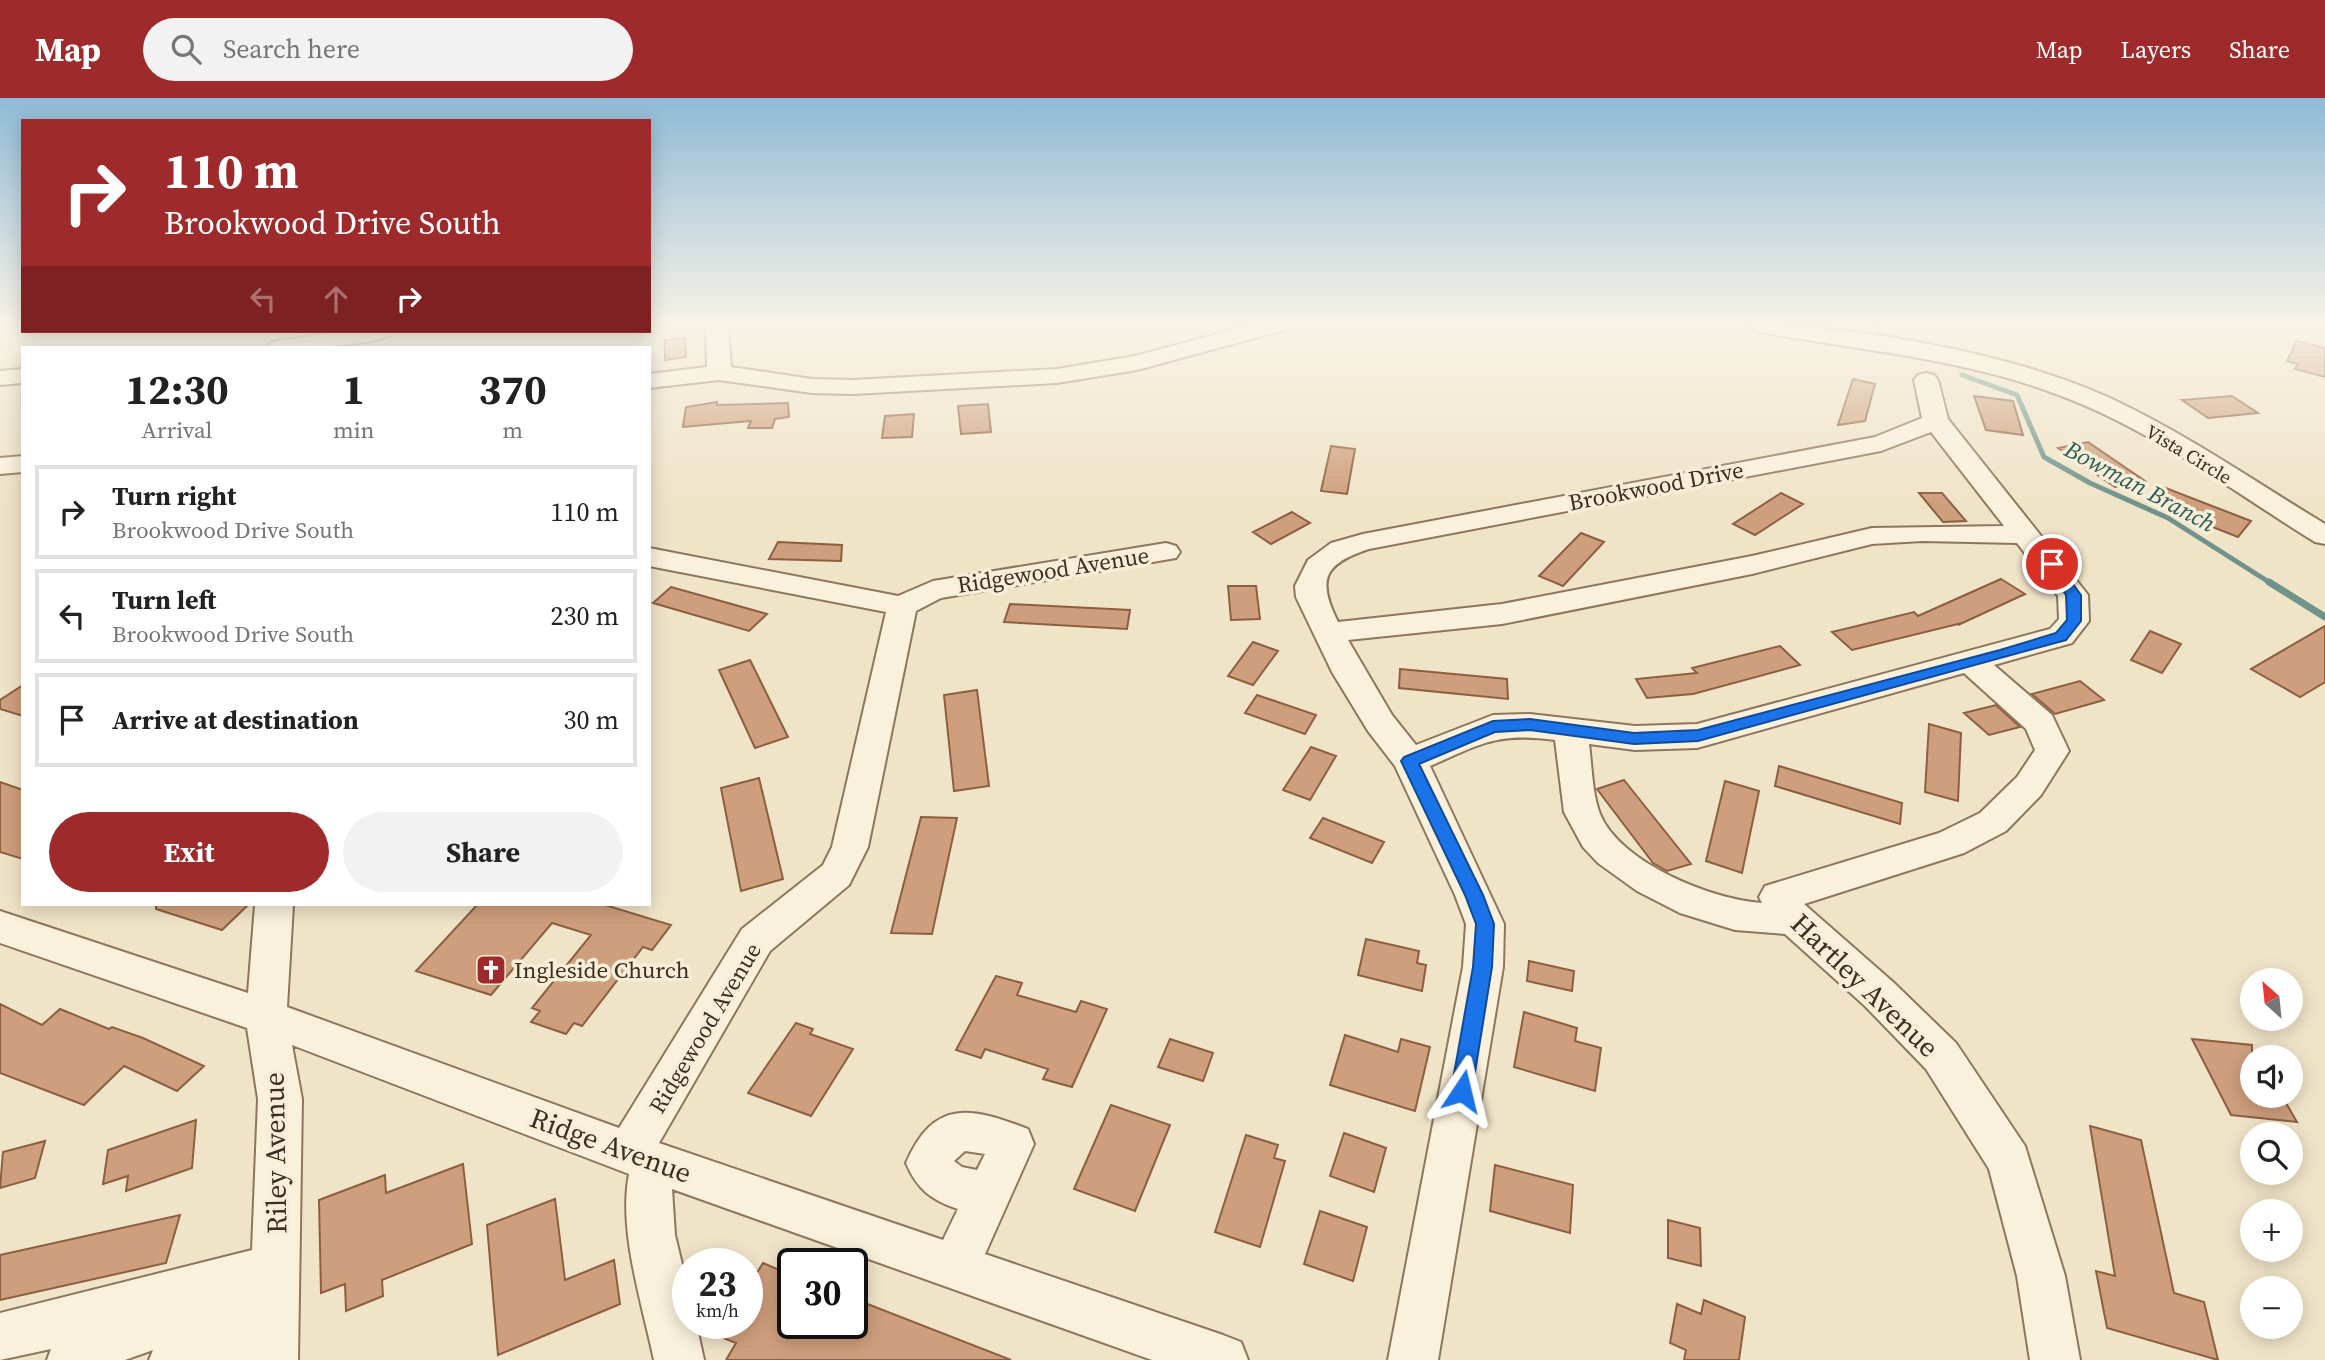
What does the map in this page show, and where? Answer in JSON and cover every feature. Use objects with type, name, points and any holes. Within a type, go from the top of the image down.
[{"type":"street","points":[[798,384],[852,387],[910,384]]},
{"type":"street","points":[[1410,761],[1493,726],[1530,725],[1634,738],[1698,736],[1972,663],[2061,636],[2074,621],[2073,595],[1936,421],[1930,407],[1927,384]]},
{"type":"street","name":"Vista Circle","points":[[2046,384],[2097,401],[2325,536]]},
{"type":"street","name":"Brookwood Drive","points":[[1326,633],[1311,597],[1310,586],[1318,566],[1334,553],[1386,537],[1842,452],[1881,443],[1936,421]]},
{"type":"street","points":[[0,466],[21,464]]},
{"type":"street","points":[[1413,1360],[1483,967],[1485,924],[1474,895],[1410,761],[1380,723],[1326,633],[1396,622],[1502,614],[1752,565],[1872,537],[1922,533],[2028,535]]},
{"type":"street","name":"Ridgewood Avenue","points":[[642,1157],[756,940],[836,875],[850,847],[902,606],[933,590],[1166,552]]},
{"type":"street","points":[[651,557],[902,606]]},
{"type":"street","name":"Hartley Avenue","points":[[1972,663],[2040,723],[2052,751],[2029,786],[1993,822],[1951,843],[1779,897],[1794,919],[1879,994],[1941,1056],[2009,1161],[2041,1276],[2055,1360]]},
{"type":"street","points":[[1571,729],[1583,817],[1600,844],[1642,876],[1698,905],[1738,915],[1794,919]]},
{"type":"street","name":"Riley Avenue","points":[[274,906],[266,1017],[280,1099],[275,1314]]},
{"type":"street","name":"Ridge Avenue","points":[[0,927],[266,1017],[642,1157],[955,1266],[1204,1357]]},
{"type":"street","points":[[642,1157],[652,1235],[679,1360]]},
{"type":"street","points":[[955,1266],[987,1193]]},
{"type":"street","points":[[0,1338],[275,1314]]},
{"type":"street","points":[[72,1360],[128,1332],[275,1314]]},
{"type":"street","points":[[174,1360],[275,1314]]},
{"type":"building","points":[[1851,384],[1875,384],[1865,421],[1838,425]]},
{"type":"building","points":[[1974,396],[2013,401],[2023,435],[1986,430]]},
{"type":"building","points":[[2232,396],[2258,413],[2208,418],[2182,400]]},
{"type":"building","points":[[717,402],[717,405],[788,403],[789,417],[775,419],[772,428],[748,428],[751,421],[683,427],[686,407]]},
{"type":"building","points":[[988,404],[991,432],[961,434],[958,406]]},
{"type":"building","points":[[914,414],[912,437],[882,438],[885,416]]},
{"type":"building","points":[[2088,442],[2145,481],[2115,487],[2058,448]]},
{"type":"building","points":[[1331,446],[1355,449],[1347,494],[1321,491]]},
{"type":"building","points":[[2163,487],[2251,521],[2238,537],[2149,502]]},
{"type":"building","points":[[1781,493],[1803,504],[1755,535],[1733,524]]},
{"type":"building","points":[[1919,493],[1942,493],[1966,521],[1943,522]]},
{"type":"building","points":[[1292,512],[1310,523],[1271,544],[1253,532]]},
{"type":"building","points":[[1581,533],[1604,542],[1563,586],[1539,576]]},
{"type":"building","points":[[778,542],[842,545],[841,561],[769,559]]},
{"type":"building","points":[[2001,579],[2025,594],[1958,625],[1962,623],[1852,650],[1832,632],[1914,612],[1918,616]]},
{"type":"building","points":[[1228,586],[1256,586],[1260,619],[1231,620]]},
{"type":"building","points":[[671,587],[767,614],[749,631],[653,603]]},
{"type":"building","points":[[1010,604],[1130,610],[1127,629],[1004,622]]},
{"type":"building","points":[[2325,626],[2325,682],[2300,697],[2251,669]]},
{"type":"building","points":[[2150,631],[2181,644],[2162,673],[2131,660]]},
{"type":"building","points":[[1253,642],[1278,651],[1253,685],[1228,676]]},
{"type":"building","points":[[1780,646],[1800,665],[1693,694],[1647,698],[1636,679],[1697,673],[1692,668]]},
{"type":"building","points":[[750,660],[788,737],[755,748],[719,670]]},
{"type":"building","points":[[1400,669],[1507,679],[1508,699],[1399,688]]},
{"type":"building","points":[[2080,681],[2104,700],[2055,714],[2032,694]]},
{"type":"building","points":[[21,686],[21,715],[0,709],[0,700]]},
{"type":"building","points":[[977,690],[989,786],[954,791],[944,695]]},
{"type":"building","points":[[1257,695],[1316,715],[1305,734],[1245,713]]},
{"type":"building","points":[[1996,705],[2020,727],[1989,735],[1964,713]]},
{"type":"building","points":[[1929,724],[1961,733],[1958,801],[1925,792]]},
{"type":"building","points":[[1311,747],[1336,756],[1310,800],[1283,790]]},
{"type":"building","points":[[1779,766],[1902,803],[1900,824],[1775,786]]},
{"type":"building","points":[[759,778],[783,879],[741,891],[721,788]]},
{"type":"building","points":[[1624,780],[1691,864],[1667,871],[1653,863],[1597,789]]},
{"type":"building","points":[[1725,781],[1759,791],[1742,873],[1706,861]]},
{"type":"building","points":[[0,782],[21,789],[21,858],[0,852]]},
{"type":"building","points":[[921,817],[957,818],[932,934],[891,933]]},
{"type":"building","points":[[1323,818],[1384,842],[1372,863],[1310,838]]},
{"type":"building","points":[[156,906],[247,906],[222,930],[156,909]]},
{"type":"building","points":[[476,906],[608,906],[671,925],[652,950],[643,947],[582,1026],[574,1023],[566,1034],[531,1022],[540,1011],[532,1008],[591,935],[552,923],[491,995],[416,971]]},
{"type":"building","points":[[1366,939],[1419,951],[1417,963],[1426,965],[1422,991],[1358,975]]},
{"type":"building","points":[[1529,961],[1574,971],[1572,991],[1527,981]]},
{"type":"building","points":[[996,976],[1022,983],[1017,995],[1076,1012],[1081,1001],[1107,1009],[1072,1087],[1043,1079],[1048,1069],[985,1049],[981,1058],[956,1050]]},
{"type":"building","points":[[0,1004],[42,1025],[60,1009],[109,1029],[112,1027],[143,1038],[204,1066],[177,1091],[124,1066],[84,1105],[0,1073]]},
{"type":"building","points":[[1524,1012],[1577,1028],[1575,1041],[1601,1048],[1595,1091],[1514,1067]]},
{"type":"building","points":[[796,1023],[813,1029],[810,1034],[853,1049],[811,1116],[748,1093]]},
{"type":"building","points":[[1345,1035],[1398,1052],[1401,1039],[1430,1047],[1415,1111],[1330,1085]]},
{"type":"building","points":[[1170,1039],[1213,1053],[1203,1081],[1158,1067]]},
{"type":"building","points":[[2192,1039],[2252,1045],[2240,1045],[2240,1108],[2289,1108],[2297,1122],[2231,1115]]},
{"type":"building","points":[[1111,1105],[1170,1125],[1135,1211],[1074,1189]]},
{"type":"building","points":[[196,1120],[192,1168],[126,1191],[128,1176],[103,1184],[108,1150]]},
{"type":"building","points":[[2090,1126],[2141,1140],[2174,1293],[2204,1302],[2218,1360],[2107,1328],[2096,1271],[2115,1276]]},
{"type":"building","points":[[1344,1133],[1386,1148],[1374,1192],[1330,1176]]},
{"type":"building","points":[[1246,1135],[1278,1145],[1274,1158],[1285,1161],[1260,1247],[1215,1232]]},
{"type":"building","points":[[45,1141],[35,1178],[0,1188],[3,1152]]},
{"type":"building","points":[[463,1164],[472,1244],[382,1280],[383,1296],[346,1311],[345,1284],[321,1293],[319,1200],[385,1175],[386,1193]]},
{"type":"building","points":[[1495,1165],[1573,1185],[1570,1233],[1490,1211]]},
{"type":"building","points":[[555,1199],[565,1280],[614,1260],[620,1304],[498,1355],[487,1225]]},
{"type":"building","points":[[1320,1211],[1367,1227],[1353,1281],[1304,1264]]},
{"type":"building","points":[[180,1215],[166,1263],[0,1300],[0,1255]]},
{"type":"building","points":[[1668,1220],[1700,1228],[1701,1266],[1668,1258]]},
{"type":"building","points":[[763,1263],[777,1269],[777,1339],[868,1339],[868,1304],[1011,1360],[726,1360],[736,1343],[726,1339],[763,1339]]},
{"type":"building","points":[[1704,1300],[1745,1317],[1739,1360],[1684,1360],[1686,1350],[1670,1343],[1677,1304],[1701,1314]]},
{"type":"waterway","name":"Bowman Branch","points":[[1986,384],[2017,395],[2044,457],[2090,483],[2168,518],[2272,584]]},
{"type":"waterway","name":"Bowman Branch","points":[[2269,582],[2325,617]]},
{"type":"place","name":"Ingleside Church","points":[[491,970]]},
{"type":"route","points":[[1462,1091],[1483,967],[1485,924],[1474,895],[1410,761],[1493,726],[1530,725],[1634,738],[1698,736],[2005,654],[2061,636],[2074,621],[2076,609],[2073,595],[2052,564]]}]
